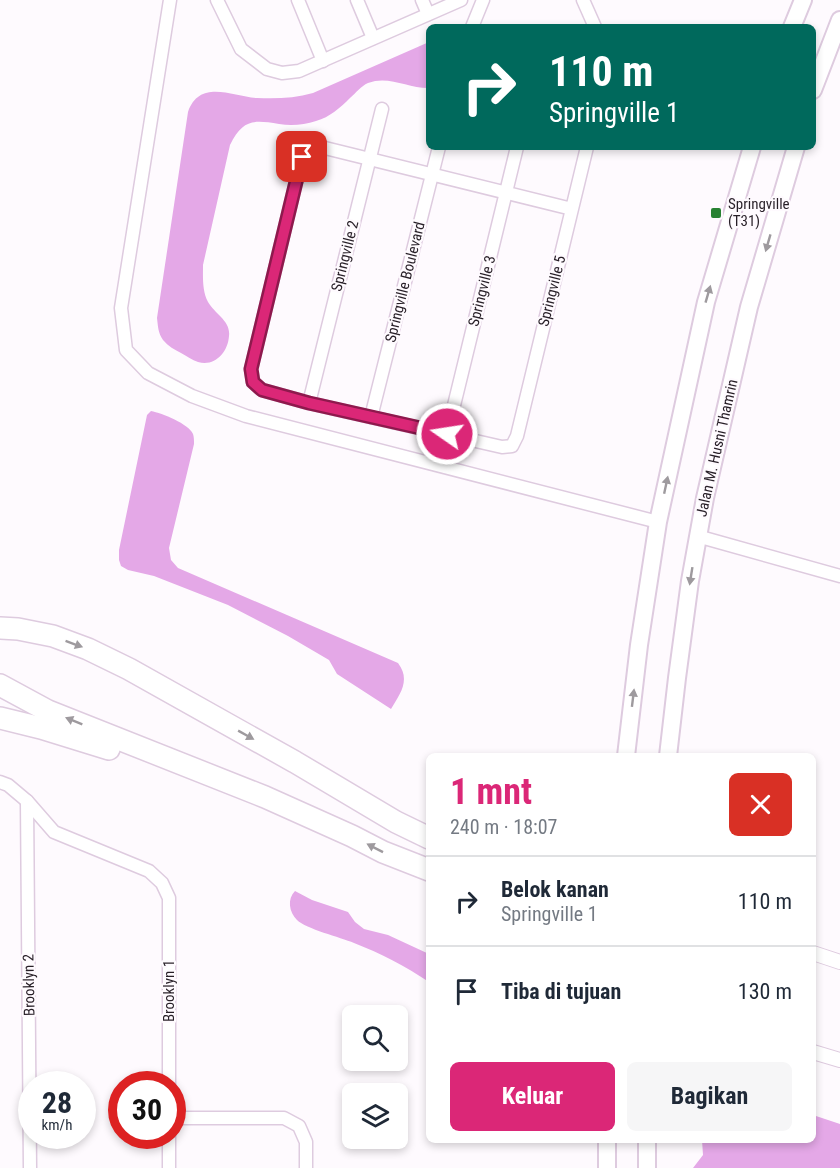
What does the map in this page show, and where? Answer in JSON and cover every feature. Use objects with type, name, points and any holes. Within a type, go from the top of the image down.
[{"type":"highway","points":[[0,628],[53,636],[88,649],[129,669],[396,822],[426,837]]},
{"type":"highway","points":[[0,685],[48,711],[264,797],[383,852],[426,869]]},
{"type":"highway","points":[[0,718],[264,797]]},
{"type":"main road","points":[[793,24],[803,0]]},
{"type":"main road","points":[[816,82],[840,20]]},
{"type":"main road","points":[[626,753],[639,645],[658,522],[706,302],[751,150]]},
{"type":"main road","name":"Jalan M. Husni Thamrin","points":[[668,753],[676,678],[697,536],[749,308],[795,150]]},
{"type":"main road","points":[[607,1143],[607,1168]]},
{"type":"main road","points":[[647,1143],[647,1168]]},
{"type":"street","points":[[170,0],[122,308],[126,350],[148,373],[192,396],[246,416],[658,522]]},
{"type":"street","points":[[217,0],[241,49],[267,69],[282,73],[299,71],[460,0]]},
{"type":"street","points":[[298,0],[323,61]]},
{"type":"street","points":[[357,0],[373,38]]},
{"type":"street","points":[[422,0],[428,14]]},
{"type":"street","points":[[473,24],[483,0]]},
{"type":"street","points":[[583,0],[594,24]]},
{"type":"street","name":"Springville 2","points":[[309,403],[382,110]]},
{"type":"street","points":[[447,434],[309,403],[262,390],[253,382],[251,369],[302,157],[309,147],[321,147],[572,209]]},
{"type":"street","name":"Springville Boulevard","points":[[371,417],[438,150]]},
{"type":"street","name":"Springville 3","points":[[447,434],[516,150]]},
{"type":"street","name":"Springville 5","points":[[447,434],[502,447],[512,446],[517,436],[586,150]]},
{"type":"street","points":[[697,536],[840,576]]},
{"type":"street","points":[[0,782],[8,785],[27,801]]},
{"type":"street","name":"Brooklyn 1","points":[[27,801],[54,832],[149,871],[162,883],[169,898],[169,1071]]},
{"type":"street","name":"Brooklyn 2","points":[[27,801],[30,1168]]},
{"type":"street","points":[[816,954],[840,962]]},
{"type":"street","points":[[816,1053],[840,1060]]},
{"type":"street","points":[[186,1118],[284,1118],[299,1126],[306,1142],[306,1168]]},
{"type":"street","points":[[169,1149],[169,1168]]},
{"type":"shaded area","points":[[426,43],[426,88],[383,80],[376,81],[363,86],[339,109],[321,119],[293,125],[255,122],[239,130],[230,145],[203,265],[206,298],[228,326],[228,342],[223,353],[215,360],[198,362],[163,340],[158,329],[157,318],[188,112],[200,95],[209,92],[257,98],[293,97],[313,93]]},
{"type":"shaded area","points":[[151,411],[181,423],[190,430],[194,437],[169,548],[171,560],[178,568],[398,663],[404,675],[404,681],[401,692],[391,709],[337,674],[329,660],[288,636],[228,605],[154,576],[121,566],[119,550],[147,415]]},
{"type":"shaded area","points":[[295,891],[312,900],[348,912],[364,929],[388,935],[426,953],[426,980],[373,951],[301,923],[294,917],[291,909],[292,894]]},
{"type":"shaded area","points":[[816,1116],[840,1124],[840,1168],[693,1168],[703,1155],[702,1143],[816,1143]]},
{"type":"place","name":"Springville (T31)","points":[[716,213]]},
{"type":"route","points":[[302,157],[251,369],[253,382],[262,390],[309,403],[447,434]]}]
